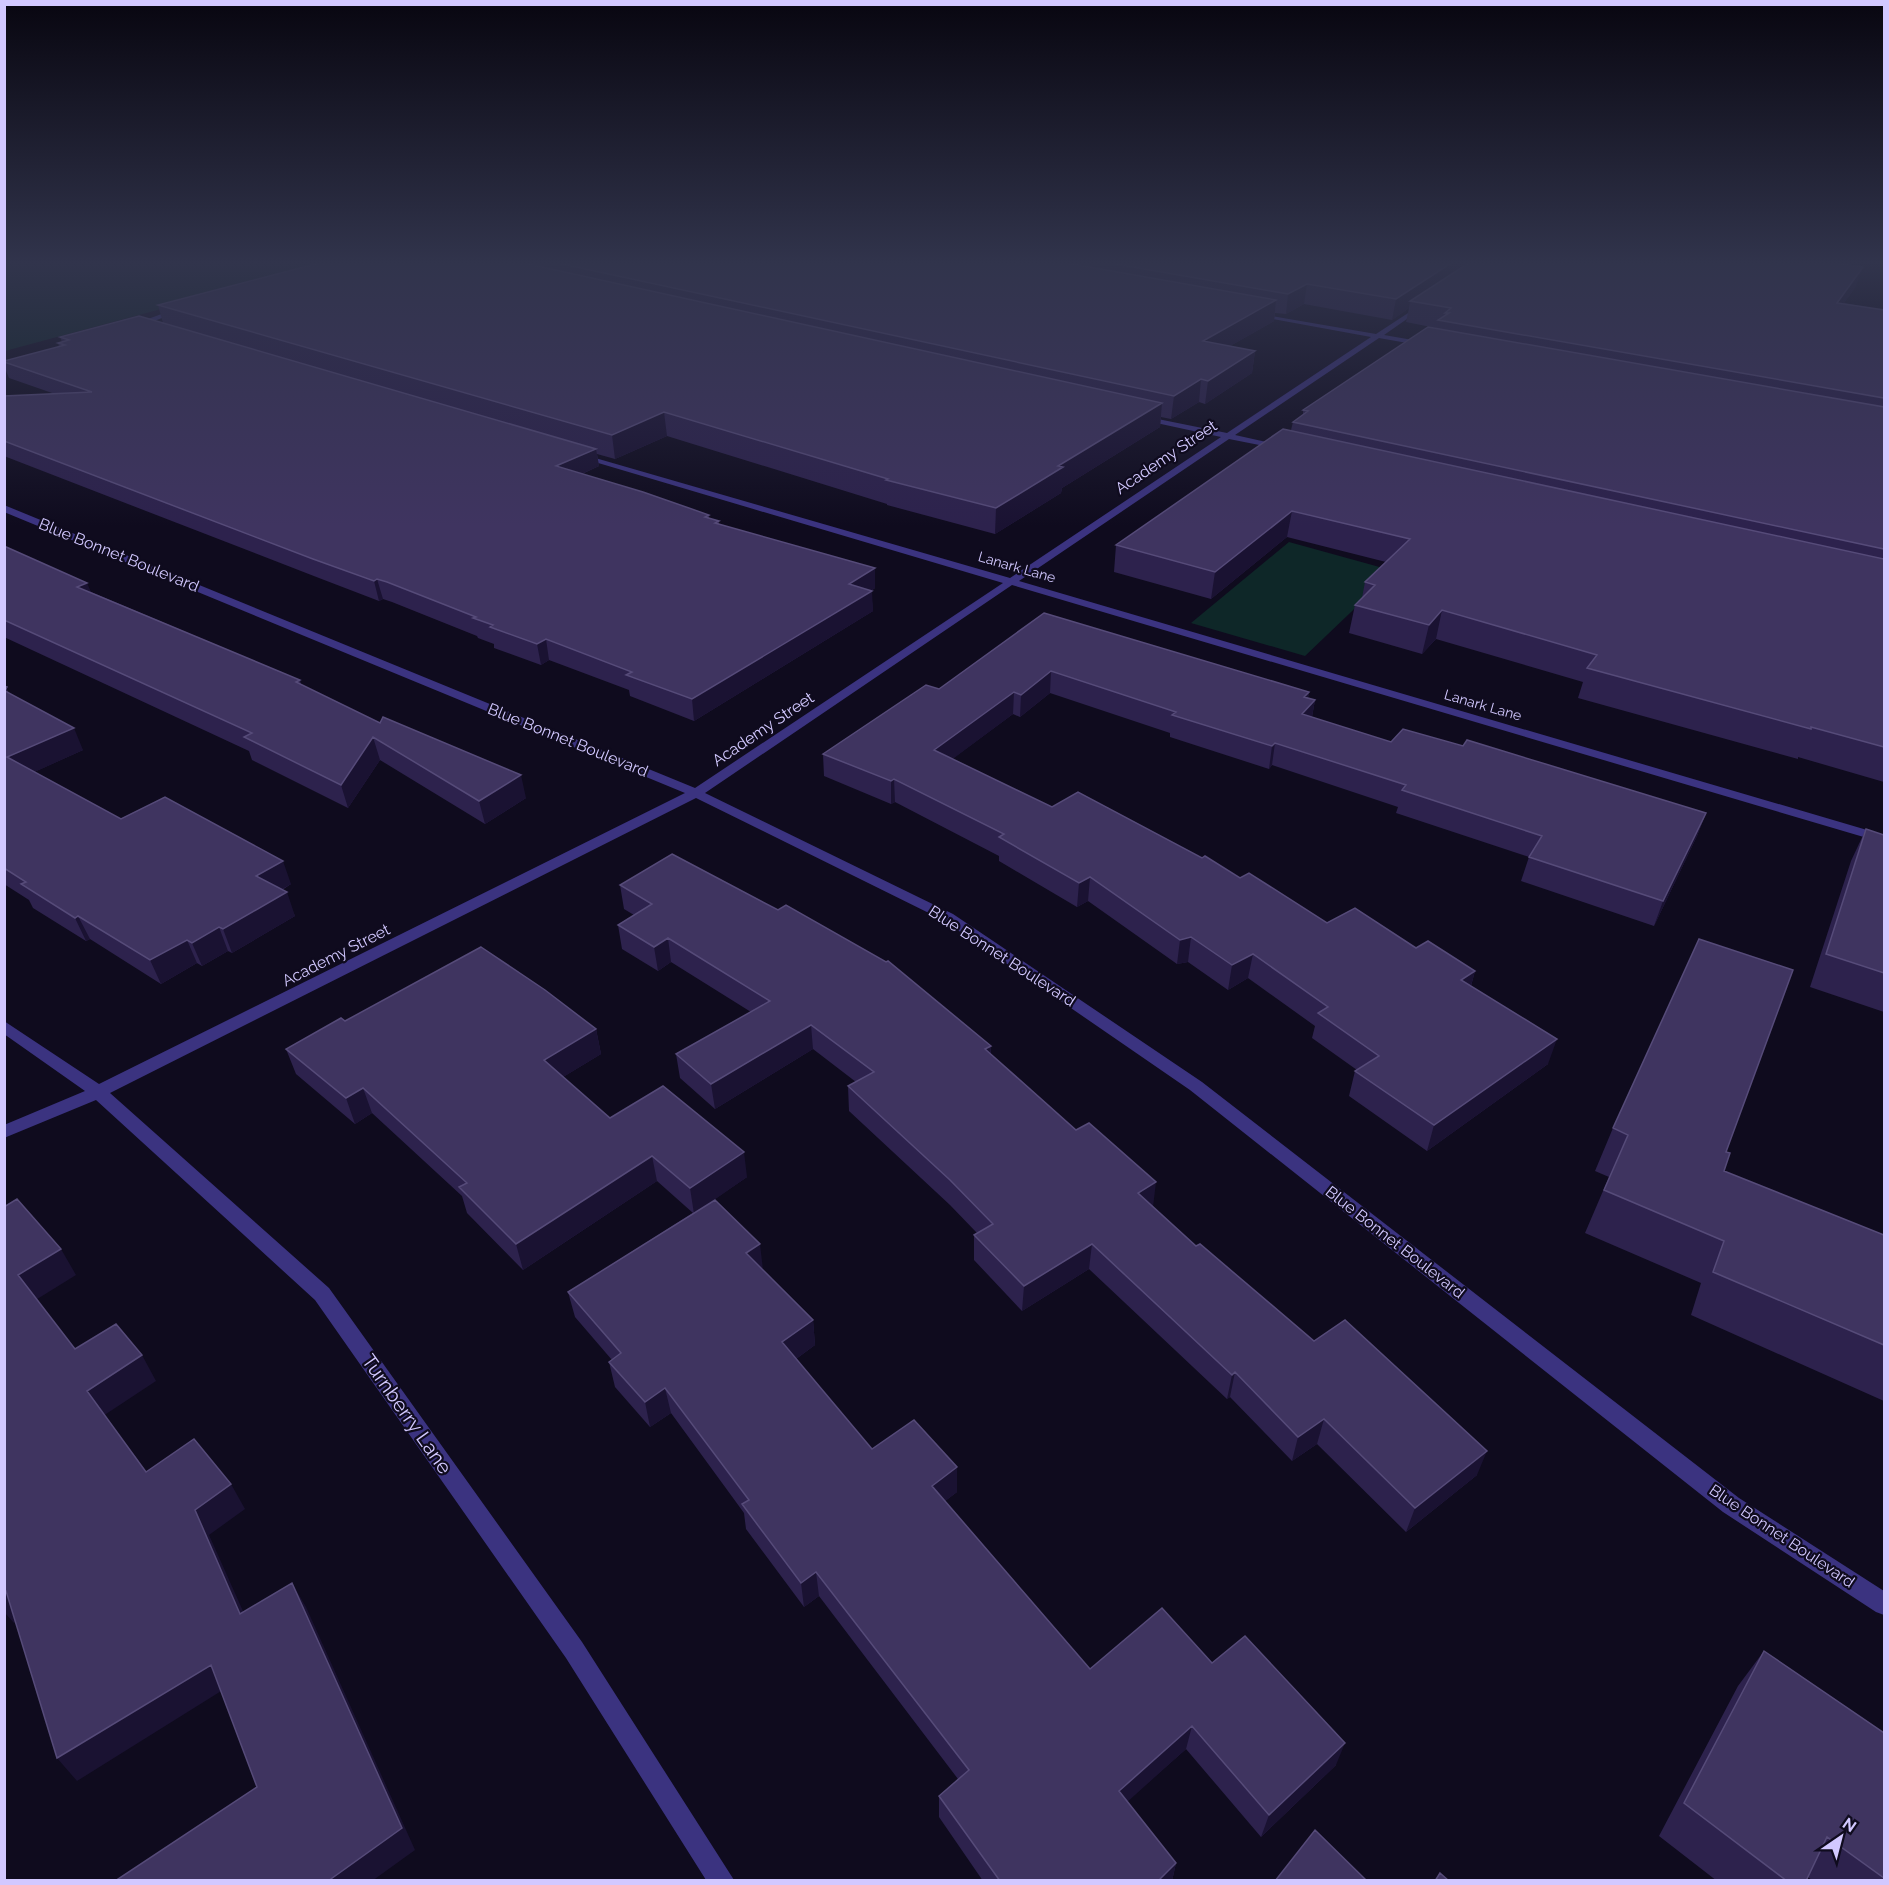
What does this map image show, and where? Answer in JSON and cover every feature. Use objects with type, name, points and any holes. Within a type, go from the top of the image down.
[{"type":"street","name":"Academy Street","points":[[4,1132],[98,1092],[696,793],[1355,350]]},
{"type":"street","points":[[1132,415],[1291,450]]},
{"type":"street","name":"Lanark Lane","points":[[574,453],[1884,839]]},
{"type":"street","name":"Blue Bonnet Boulevard","points":[[4,508],[696,793],[948,917],[1196,1086],[1731,1505],[1884,1604]]},
{"type":"street","name":"Turnberry Lane","points":[[4,1026],[98,1092],[322,1294],[574,1650],[721,1881]]},
{"type":"green space","points":[[1289,542],[1394,571],[1305,656],[1191,623]]},
{"type":"building","points":[[46,350],[256,350],[596,449],[556,466],[709,515],[705,517],[719,521],[715,523],[875,568],[849,584],[872,591],[692,699],[626,675],[632,672],[546,639],[537,644],[490,627],[493,625],[387,582],[377,579],[374,581],[313,559],[4,441],[4,396],[92,392],[4,361]]},
{"type":"building","points":[[315,350],[920,350],[1162,403],[1058,466],[1063,467],[996,508],[886,480],[888,479],[664,412],[612,435]]},
{"type":"building","points":[[961,350],[1255,351],[1208,381],[1201,379],[1174,396]]},
{"type":"building","points":[[1393,350],[1559,350],[1884,407],[1884,549],[1293,422],[1308,411],[1303,410]]},
{"type":"building","points":[[1609,350],[1884,350],[1884,398]]},
{"type":"building","points":[[1283,429],[1884,559],[1884,747],[1587,668],[1597,655],[1442,610],[1429,625],[1355,605],[1375,585],[1365,582],[1410,539],[1292,511],[1215,572],[1116,545]]},
{"type":"building","points":[[4,546],[87,583],[77,587],[300,680],[296,682],[380,723],[383,717],[521,775],[479,801],[373,737],[341,785],[244,737],[252,733],[4,620]]},
{"type":"building","points":[[1044,613],[1309,692],[1304,697],[1315,700],[1302,714],[1391,742],[1403,729],[1463,746],[1467,740],[1706,813],[1663,901],[1529,857],[1542,836],[1402,790],[1406,785],[1275,743],[1272,746],[1172,715],[1176,712],[1051,671],[1021,695],[1014,692],[934,750],[1052,807],[1078,792],[1202,858],[1205,856],[1240,878],[1249,873],[1327,923],[1355,908],[1416,948],[1428,941],[1475,971],[1461,980],[1557,1039],[1434,1125],[1355,1071],[1379,1056],[1318,1013],[1328,1007],[1253,954],[1232,965],[1191,937],[1180,940],[1090,877],[1079,883],[999,837],[1004,834],[894,779],[891,781],[823,754],[926,685],[939,689]]},
{"type":"building","points":[[4,686],[7,687],[5,691],[74,728],[7,757],[121,819],[165,797],[283,861],[256,876],[287,892],[223,929],[219,927],[192,943],[187,940],[150,960],[78,916],[75,918],[21,884],[26,882],[4,868]]},
{"type":"building","points":[[1866,829],[1884,835],[1884,973],[1826,954]]},
{"type":"building","points":[[672,854],[778,910],[786,905],[886,962],[888,961],[991,1046],[985,1049],[1076,1130],[1089,1123],[1156,1182],[1138,1193],[1196,1246],[1200,1244],[1314,1341],[1345,1320],[1487,1451],[1415,1508],[1324,1419],[1298,1437],[1235,1372],[1232,1375],[1092,1244],[1024,1286],[974,1235],[993,1224],[950,1180],[848,1086],[874,1072],[811,1025],[711,1084],[676,1054],[770,1001],[668,938],[654,947],[618,925],[652,904],[620,885]]},
{"type":"building","points":[[1699,939],[1793,970],[1726,1152],[1730,1153],[1724,1171],[1884,1235],[1884,1345],[1713,1272],[1724,1241],[1604,1190],[1628,1135],[1613,1128]]},
{"type":"building","points":[[481,947],[545,990],[596,1029],[544,1060],[610,1118],[663,1086],[744,1152],[690,1188],[652,1156],[516,1244],[459,1187],[467,1183],[363,1088],[346,1098],[286,1049],[341,1018],[345,1021]]},
{"type":"building","points":[[17,1199],[61,1249],[18,1275],[75,1349],[116,1324],[142,1355],[87,1391],[146,1472],[194,1439],[231,1484],[195,1510],[240,1614],[292,1583],[402,1828],[328,1881],[115,1881],[257,1787],[211,1665],[57,1758],[6,1591],[4,1592],[4,1207]]},
{"type":"building","points":[[715,1200],[760,1244],[746,1253],[813,1320],[782,1342],[872,1449],[914,1420],[957,1467],[932,1486],[1090,1669],[1162,1608],[1212,1663],[1245,1636],[1345,1743],[1269,1815],[1192,1726],[1119,1791],[1176,1863],[1158,1881],[1000,1881],[939,1796],[969,1770],[816,1572],[801,1583],[742,1504],[749,1500],[665,1388],[645,1402],[609,1362],[621,1353],[568,1292]]},
{"type":"building","points":[[1764,1651],[1884,1733],[1884,1878],[1827,1837],[1806,1881],[1787,1881],[1684,1803]]},
{"type":"building","points":[[1315,1830],[1367,1881],[1275,1881]]},
{"type":"building","points":[[1440,1873],[1449,1881],[1435,1881]]}]
